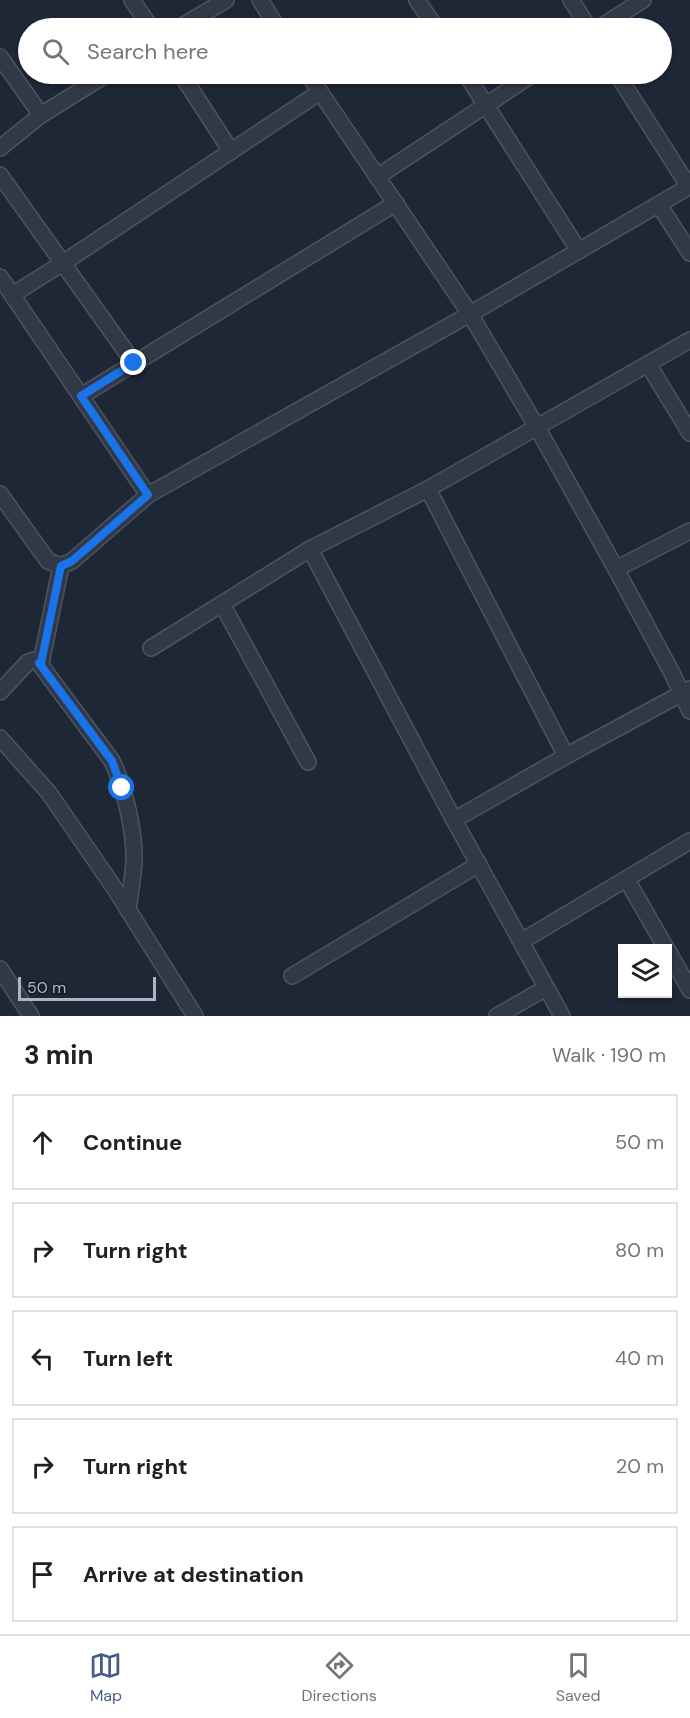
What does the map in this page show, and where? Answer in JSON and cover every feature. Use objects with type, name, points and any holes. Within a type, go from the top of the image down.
[{"type":"street","points":[[132,0],[144,18]]},
{"type":"street","points":[[196,18],[226,0]]},
{"type":"street","points":[[260,0],[272,18]]},
{"type":"street","points":[[417,0],[429,18]]},
{"type":"street","points":[[572,0],[583,18]]},
{"type":"street","points":[[615,18],[643,0]]},
{"type":"street","points":[[0,57],[18,82]]},
{"type":"street","points":[[19,84],[41,115]]},
{"type":"street","points":[[0,148],[41,115],[91,84]]},
{"type":"street","points":[[187,84],[231,151]]},
{"type":"street","points":[[315,84],[470,314],[538,429],[672,673],[685,691],[690,711]]},
{"type":"street","points":[[473,84],[579,251]]},
{"type":"street","points":[[377,177],[518,84]]},
{"type":"street","points":[[0,494],[48,561],[61,566],[72,561],[148,495],[470,314],[689,187],[623,84]]},
{"type":"street","points":[[12,295],[320,92]]},
{"type":"street","points":[[0,175],[134,363]]},
{"type":"street","points":[[81,396],[396,203]]},
{"type":"street","points":[[659,205],[690,253]]},
{"type":"street","points":[[0,277],[148,495]]},
{"type":"street","points":[[151,648],[310,549],[428,489],[538,429],[690,340]]},
{"type":"street","points":[[648,364],[690,433]]},
{"type":"street","points":[[428,489],[566,756]]},
{"type":"street","points":[[616,569],[690,531]]},
{"type":"street","points":[[310,549],[454,820],[562,1016]]},
{"type":"street","points":[[39,663],[41,663],[61,566]]},
{"type":"street","points":[[222,603],[308,762]]},
{"type":"street","points":[[0,692],[28,662],[34,660],[39,663],[112,761],[130,822],[134,860],[128,910]]},
{"type":"street","points":[[454,820],[685,691]]},
{"type":"street","points":[[0,738],[49,794],[128,910],[195,1016]]},
{"type":"street","points":[[522,941],[690,841]]},
{"type":"street","points":[[292,976],[479,864]]},
{"type":"street","points":[[627,880],[664,944]]},
{"type":"street","points":[[672,959],[690,990]]},
{"type":"street","points":[[0,969],[31,1016]]},
{"type":"street","points":[[497,1016],[546,988]]},
{"type":"route","points":[[122,788],[112,761],[39,663],[41,663],[61,566],[72,561],[148,495],[81,396],[134,363]]}]
